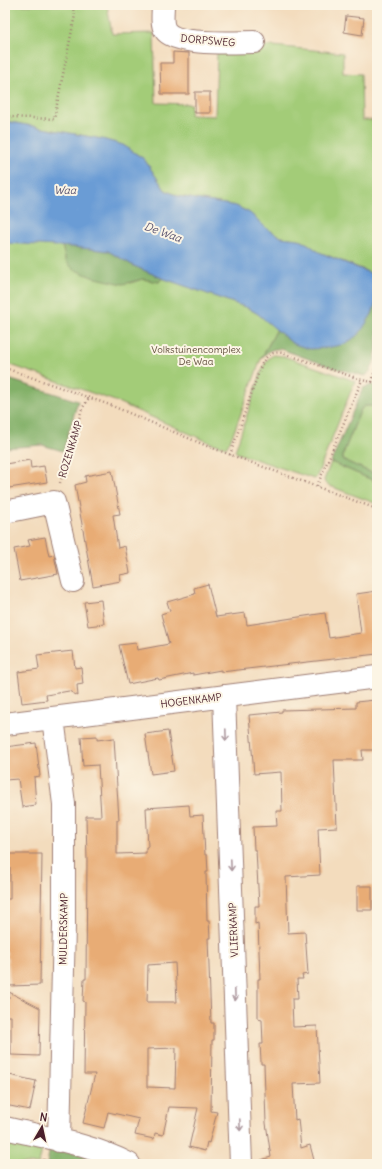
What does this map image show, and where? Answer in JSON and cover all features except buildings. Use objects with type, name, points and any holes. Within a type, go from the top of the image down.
[{"type":"street","name":"DORPSWEG","points":[[162,5],[163,24],[165,30],[174,37],[212,42],[254,42]]},
{"type":"street","points":[[5,512],[54,502],[73,581]]},
{"type":"street","name":"HOGENKAMP","points":[[5,724],[377,677]]},
{"type":"street","name":"VLIERKAMP","points":[[224,696],[242,1164]]},
{"type":"street","name":"MULDERSKAMP","points":[[53,718],[64,804],[59,1141]]},
{"type":"street","points":[[5,1128],[59,1141],[90,1157],[111,1155],[129,1164]]},
{"type":"path","points":[[5,115],[11,117],[54,119],[75,15],[72,5]]},
{"type":"path","points":[[230,455],[261,366],[266,356],[276,352],[283,353],[362,380],[377,383]]},
{"type":"path","points":[[372,382],[377,362]]},
{"type":"path","points":[[5,368],[135,415],[230,455],[377,509]]},
{"type":"path","points":[[317,486],[362,380]]},
{"type":"path","name":"ROZENKAMP","points":[[54,502],[82,409],[89,398]]},
{"type":"green space","points":[[5,5],[107,5],[112,34],[154,33],[156,103],[191,104],[190,115],[215,116],[217,52],[222,47],[273,46],[343,53],[343,73],[361,74],[362,120],[377,120],[377,277],[362,269],[319,252],[298,239],[281,237],[266,228],[250,213],[236,206],[178,196],[165,190],[144,159],[123,145],[102,139],[5,121]]},
{"type":"green space","name":"Volkstuinencomplex De Waa","points":[[5,243],[62,246],[66,261],[130,283],[143,279],[159,282],[162,278],[248,308],[277,329],[261,359],[227,447],[211,443],[115,401],[5,363]]},
{"type":"green space","points":[[62,246],[108,251],[134,266],[162,278],[159,282],[143,279],[123,284],[92,277],[73,269],[66,261]]},
{"type":"green space","points":[[377,299],[378,329],[376,352],[370,371],[365,376],[331,367],[281,349],[274,349],[270,351],[261,359],[277,329],[292,343],[372,314]]},
{"type":"green space","name":"Volkstuinencomplex De Waa","points":[[273,355],[283,356],[355,381],[316,478],[314,479],[237,453],[235,451],[263,367],[268,359]]},
{"type":"green space","points":[[5,378],[78,401],[63,451],[42,445],[5,448]]},
{"type":"green space","points":[[372,385],[377,386],[377,406],[365,406],[361,409],[343,454],[343,460],[377,475],[377,482],[331,462],[363,388]]},
{"type":"green space","points":[[365,406],[377,406],[377,475],[343,460],[343,454],[361,409]]},
{"type":"green space","points":[[331,462],[377,482],[377,504],[327,485],[324,480]]},
{"type":"green space","points":[[5,1136],[43,1145],[39,1164],[5,1164]]},
{"type":"green space","points":[[50,1147],[88,1156],[85,1164],[47,1164]]},
{"type":"water","name":"Waa","points":[[5,121],[102,139],[123,145],[144,159],[165,190],[178,196],[236,206],[250,213],[266,228],[281,237],[298,239],[319,252],[375,275],[377,277],[377,299],[372,314],[360,333],[346,344],[326,348],[310,349],[292,343],[258,314],[248,308],[162,278],[134,266],[108,251],[73,247],[5,243]]},
{"type":"water label","name":"De Waa","points":[[163,232]]}]
